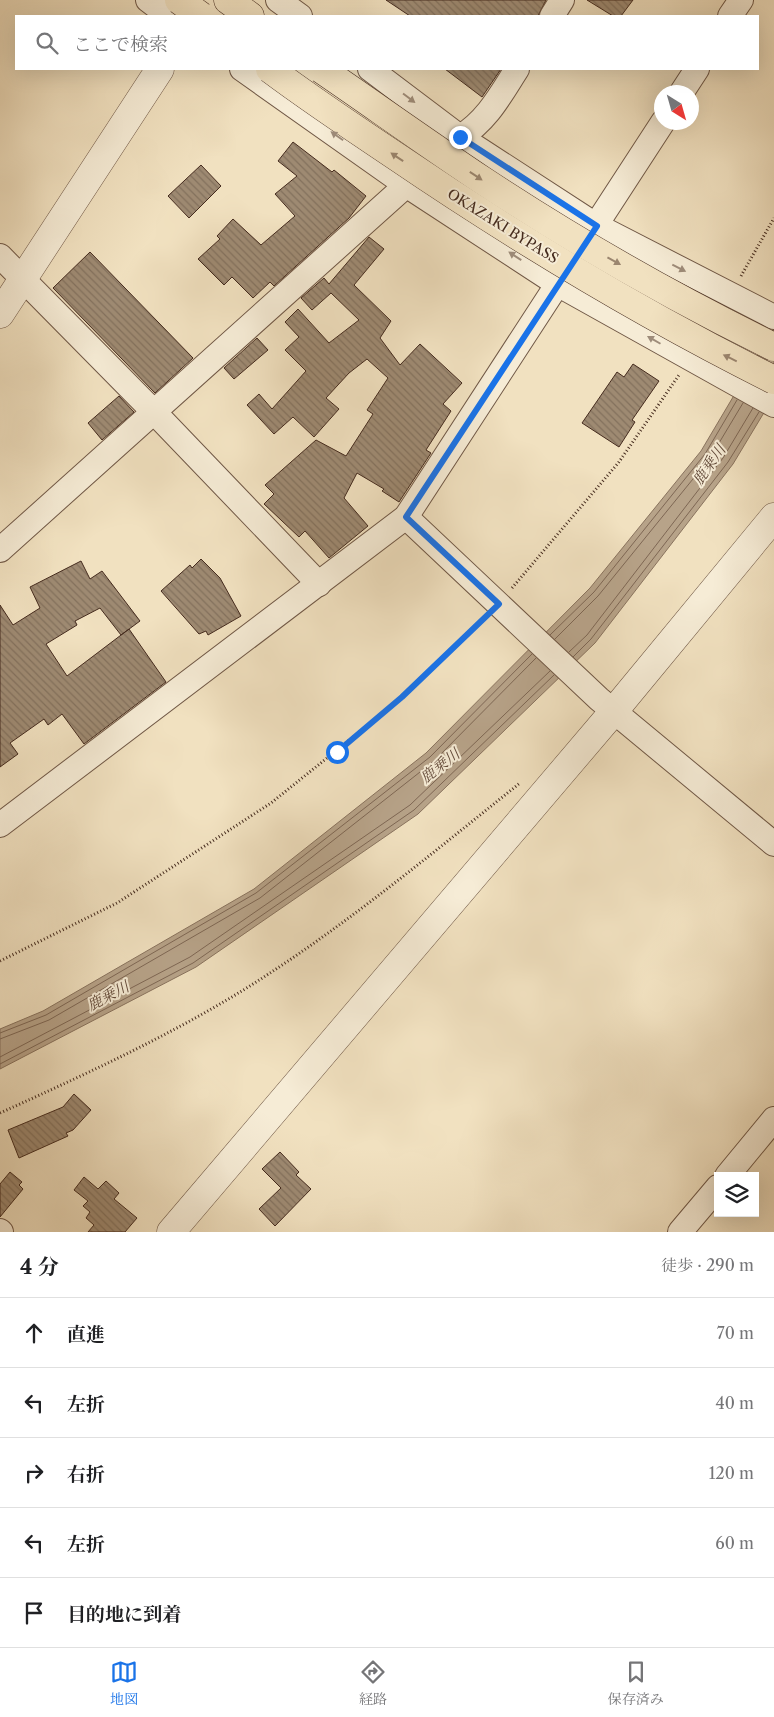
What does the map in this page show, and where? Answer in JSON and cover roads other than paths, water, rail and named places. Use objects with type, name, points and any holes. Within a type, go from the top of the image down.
[{"type":"highway","points":[[179,0],[200,15]]},
{"type":"highway","points":[[228,0],[249,15]]},
{"type":"highway","name":"OKAZAKI BYPASS","points":[[271,70],[468,205],[582,275],[709,347],[774,380]]},
{"type":"highway","name":"OKAZAKI BYPASS","points":[[322,70],[483,180],[595,250],[724,322],[774,347]]},
{"type":"street","points":[[148,0],[168,15]]},
{"type":"street","points":[[195,15],[204,0]]},
{"type":"street","points":[[278,0],[299,15]]},
{"type":"street","points":[[553,15],[562,0]]},
{"type":"street","points":[[731,15],[741,0]]},
{"type":"street","points":[[0,314],[159,70]]},
{"type":"street","points":[[243,70],[406,185],[559,285],[693,362],[774,405]]},
{"type":"street","points":[[371,70],[460,137],[597,226],[774,317]]},
{"type":"street","points":[[0,550],[155,413],[406,185],[482,120],[516,70]]},
{"type":"street","points":[[687,85],[696,70]]},
{"type":"street","points":[[0,825],[406,517],[559,285],[658,130]]},
{"type":"street","points":[[0,256],[155,413],[319,584]]},
{"type":"street","points":[[406,517],[606,705],[774,844]]},
{"type":"street","points":[[171,1232],[606,705],[774,517]]},
{"type":"street","points":[[730,1172],[774,1119]]},
{"type":"street","points":[[680,1232],[714,1192]]},
{"type":"water","name":"鹿乗川","points":[[774,328],[774,396],[733,464],[595,643],[418,814],[196,967],[0,1069],[0,1029],[43,1011],[254,889],[426,753],[590,588],[701,451]]}]
